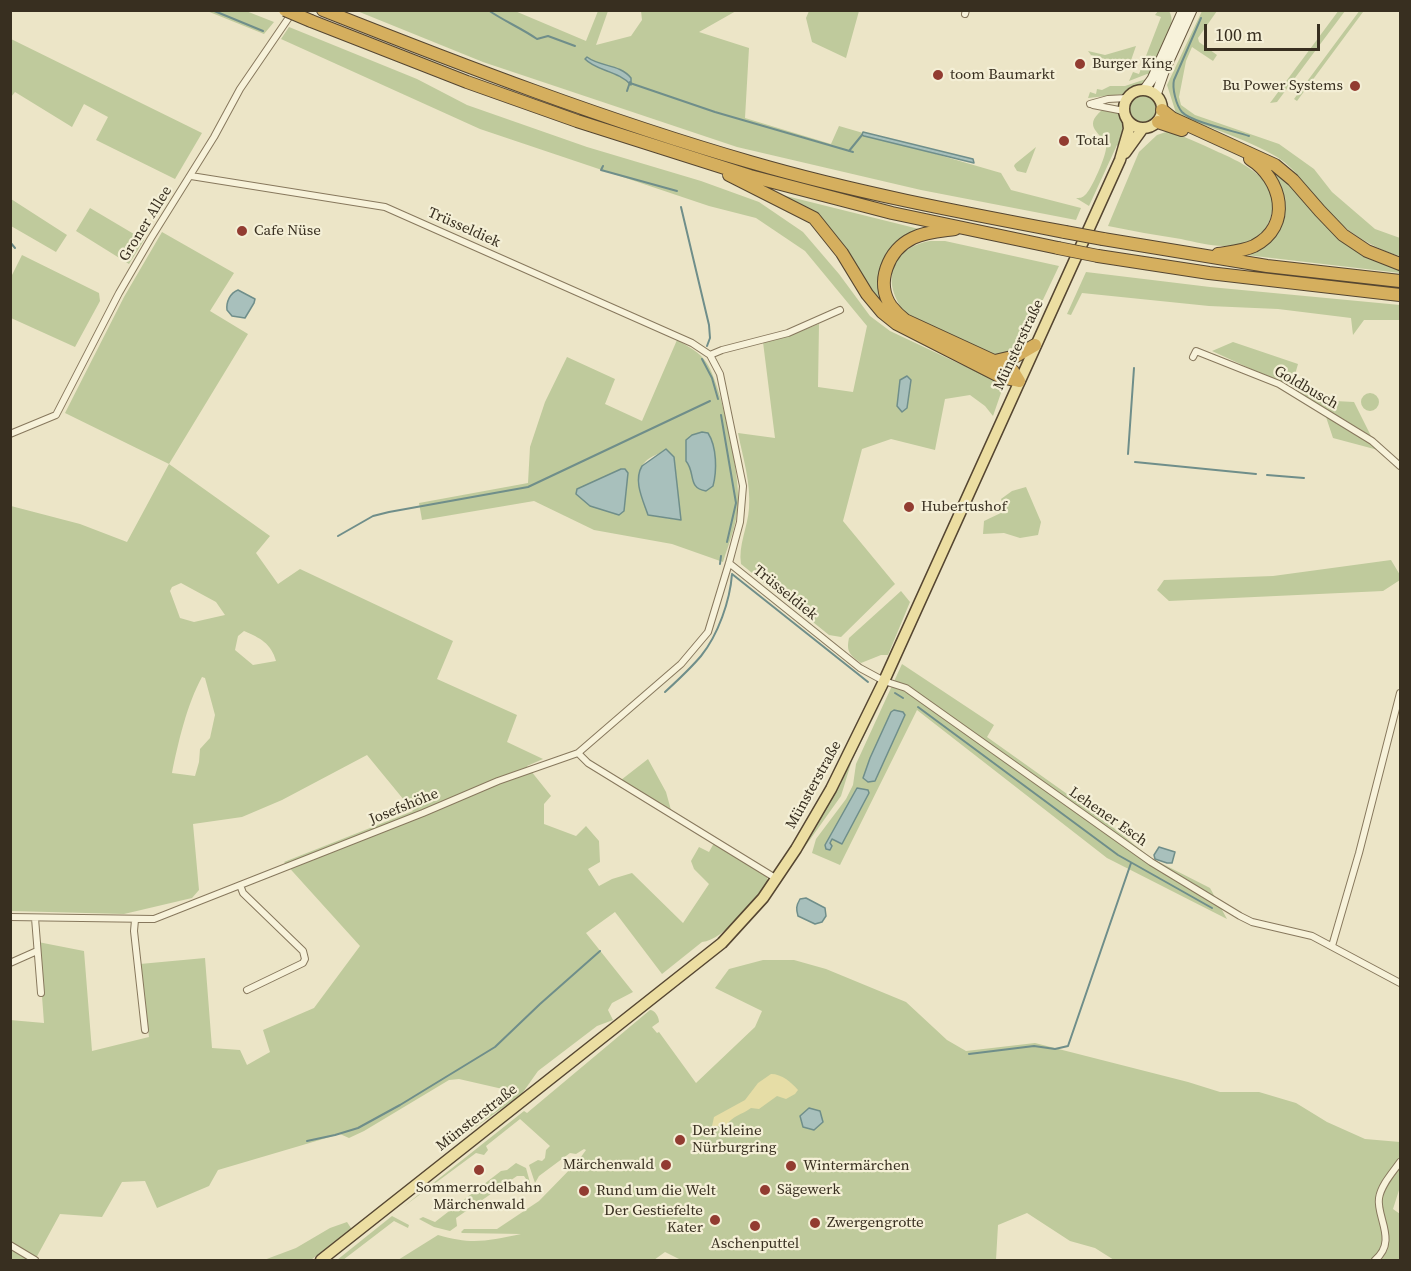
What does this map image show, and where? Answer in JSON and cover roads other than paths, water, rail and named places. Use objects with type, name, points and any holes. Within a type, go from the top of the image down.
[{"type":"highway","points":[[285,10],[467,82],[577,121],[705,162],[833,198],[1098,256],[1209,273],[1401,295]]},
{"type":"highway","points":[[323,10],[471,69],[565,103],[753,163],[913,202],[1103,239],[1325,274],[1401,281]]},
{"type":"highway","points":[[1160,116],[1188,132],[1245,156],[1261,166],[1272,179],[1278,197],[1278,214],[1267,236],[1254,246],[1207,256]]},
{"type":"highway","points":[[1160,116],[1172,118],[1275,165],[1293,180],[1344,235],[1366,251],[1401,264]]},
{"type":"highway","points":[[705,162],[814,218],[842,253],[867,294],[882,312],[897,324],[1001,377],[1019,381]]},
{"type":"highway","points":[[962,228],[913,238],[899,247],[891,257],[886,269],[884,285],[887,297],[892,307],[904,320],[1013,371],[1019,381]]},
{"type":"highway","points":[[994,361],[1016,356],[1035,345]]},
{"type":"main road","points":[[1144,90],[1152,79],[1183,10]]},
{"type":"main road","points":[[1156,95],[1192,10]]},
{"type":"main road","points":[[1144,90],[1156,95],[1160,99],[1160,116],[1153,125],[1143,128],[1132,124],[1126,116],[1127,98],[1135,92],[1144,90]]},
{"type":"main road","name":"Münsterstraße","points":[[321,1260],[722,942],[763,898],[777,879],[831,789],[884,681],[1120,160],[1129,129],[1126,116]]},
{"type":"main road","name":"Münsterstraße","points":[[1120,160],[1143,128]]},
{"type":"street","name":"Groner Allee","points":[[10,434],[56,415],[150,238],[190,176],[240,89],[294,10]]},
{"type":"street","points":[[1126,116],[1090,104],[1108,99],[1127,98]]},
{"type":"street","name":"Trüsseldiek","points":[[190,176],[385,207],[651,324],[692,343],[710,355]]},
{"type":"street","points":[[729,563],[742,514],[743,486],[720,375],[710,355],[788,333],[840,310]]},
{"type":"street","name":"Goldbusch","points":[[1193,357],[1196,351],[1279,384],[1372,441],[1401,466]]},
{"type":"street","name":"Trüsseldiek","points":[[729,563],[835,649],[860,668],[884,681]]},
{"type":"street","name":"Josefshöhe","points":[[10,917],[154,919],[498,781],[578,753],[681,664],[708,632],[729,563]]},
{"type":"street","name":"Lehener Esch","points":[[884,681],[906,688],[1150,862],[1225,908],[1252,922],[1312,936],[1401,983]]},
{"type":"street","points":[[1332,946],[1401,693]]},
{"type":"street","points":[[578,753],[588,763],[777,879]]},
{"type":"street","points":[[240,885],[243,893],[305,955],[303,963],[247,990]]},
{"type":"street","points":[[35,918],[41,993]]},
{"type":"street","points":[[135,920],[134,931],[145,1030]]},
{"type":"street","points":[[10,963],[37,951]]},
{"type":"street","points":[[1375,1260],[1384,1246],[1385,1230],[1378,1199],[1401,1161]]},
{"type":"street","points":[[10,1245],[35,1260]]},
{"type":"water","points":[[587,57],[626,73],[631,78],[631,85],[626,80],[590,63],[585,59]]},
{"type":"water","points":[[863,132],[973,159],[974,163],[864,136]]},
{"type":"water","points":[[238,290],[255,299],[245,318],[232,316],[227,310],[229,298]]},
{"type":"water","points":[[907,376],[911,380],[907,408],[902,412],[897,406],[900,380]]},
{"type":"water","points":[[702,432],[708,433],[711,439],[715,459],[713,486],[706,491],[696,487],[686,461],[686,440]]},
{"type":"water","points":[[666,449],[674,457],[681,520],[648,515],[640,490],[638,478],[642,466]]},
{"type":"water","points":[[625,469],[628,473],[624,511],[619,515],[590,506],[576,494],[577,489]]},
{"type":"water","points":[[894,710],[903,712],[905,715],[875,781],[868,782],[863,778],[870,758]]},
{"type":"water","points":[[857,788],[868,790],[869,793],[842,844],[832,839],[830,850],[826,849],[825,845]]},
{"type":"water","points":[[1159,847],[1175,852],[1172,863],[1155,859],[1154,855]]},
{"type":"water","points":[[806,898],[825,908],[826,916],[822,922],[815,924],[798,916],[799,901]]},
{"type":"water","points":[[809,1108],[820,1111],[823,1122],[814,1130],[803,1127],[800,1116]]},
{"type":"waterway","points":[[212,10],[263,31]]},
{"type":"waterway","points":[[488,10],[537,39],[548,36],[575,46]]},
{"type":"waterway","points":[[1201,18],[1174,80],[1174,92],[1178,105],[1187,116],[1249,136]]},
{"type":"waterway","points":[[627,91],[630,82]]},
{"type":"waterway","points":[[630,83],[715,112],[853,152]]},
{"type":"waterway","points":[[849,151],[862,135]]},
{"type":"waterway","points":[[603,166],[601,170],[677,191]]},
{"type":"waterway","points":[[681,207],[709,325],[710,338],[707,346]]},
{"type":"waterway","points":[[10,242],[15,248]]},
{"type":"waterway","points":[[702,359],[712,378],[718,399]]},
{"type":"waterway","points":[[1128,454],[1134,368]]},
{"type":"waterway","points":[[338,536],[373,516],[528,487],[710,401]]},
{"type":"waterway","points":[[721,415],[736,503],[727,542]]},
{"type":"waterway","points":[[1135,462],[1256,474]]},
{"type":"waterway","points":[[1267,475],[1304,478]]},
{"type":"waterway","points":[[720,564],[721,556]]},
{"type":"waterway","points":[[732,574],[868,682]]},
{"type":"waterway","points":[[665,692],[697,661],[713,638],[726,606],[732,574]]},
{"type":"waterway","points":[[895,693],[903,698]]},
{"type":"waterway","points":[[918,707],[1118,855],[1212,908]]},
{"type":"waterway","points":[[969,1054],[1034,1046],[1055,1049],[1068,1046],[1131,863]]},
{"type":"waterway","points":[[307,1141],[358,1128],[495,1047],[600,951]]},
{"type":"place","name":"Burger King","points":[[1080,64]]},
{"type":"place","name":"toom Baumarkt","points":[[938,75]]},
{"type":"place","name":"Bu Power Systems","points":[[1355,86]]},
{"type":"place","name":"Total","points":[[1064,141]]},
{"type":"place","name":"Cafe Nüse","points":[[242,231]]},
{"type":"place","name":"Hubertushof","points":[[909,507]]},
{"type":"place","name":"Der kleine Nürburgring","points":[[680,1140]]},
{"type":"place","name":"Märchenwald","points":[[666,1165]]},
{"type":"place","name":"Wintermärchen","points":[[791,1166]]},
{"type":"place","name":"Sommerrodelbahn Märchenwald","points":[[479,1170]]},
{"type":"place","name":"Sägewerk","points":[[765,1190]]},
{"type":"place","name":"Rund um die Welt","points":[[584,1191]]},
{"type":"place","name":"Der Gestiefelte Kater","points":[[715,1220]]},
{"type":"place","name":"Zwergengrotte","points":[[815,1223]]},
{"type":"place","name":"Aschenputtel","points":[[755,1226]]}]
